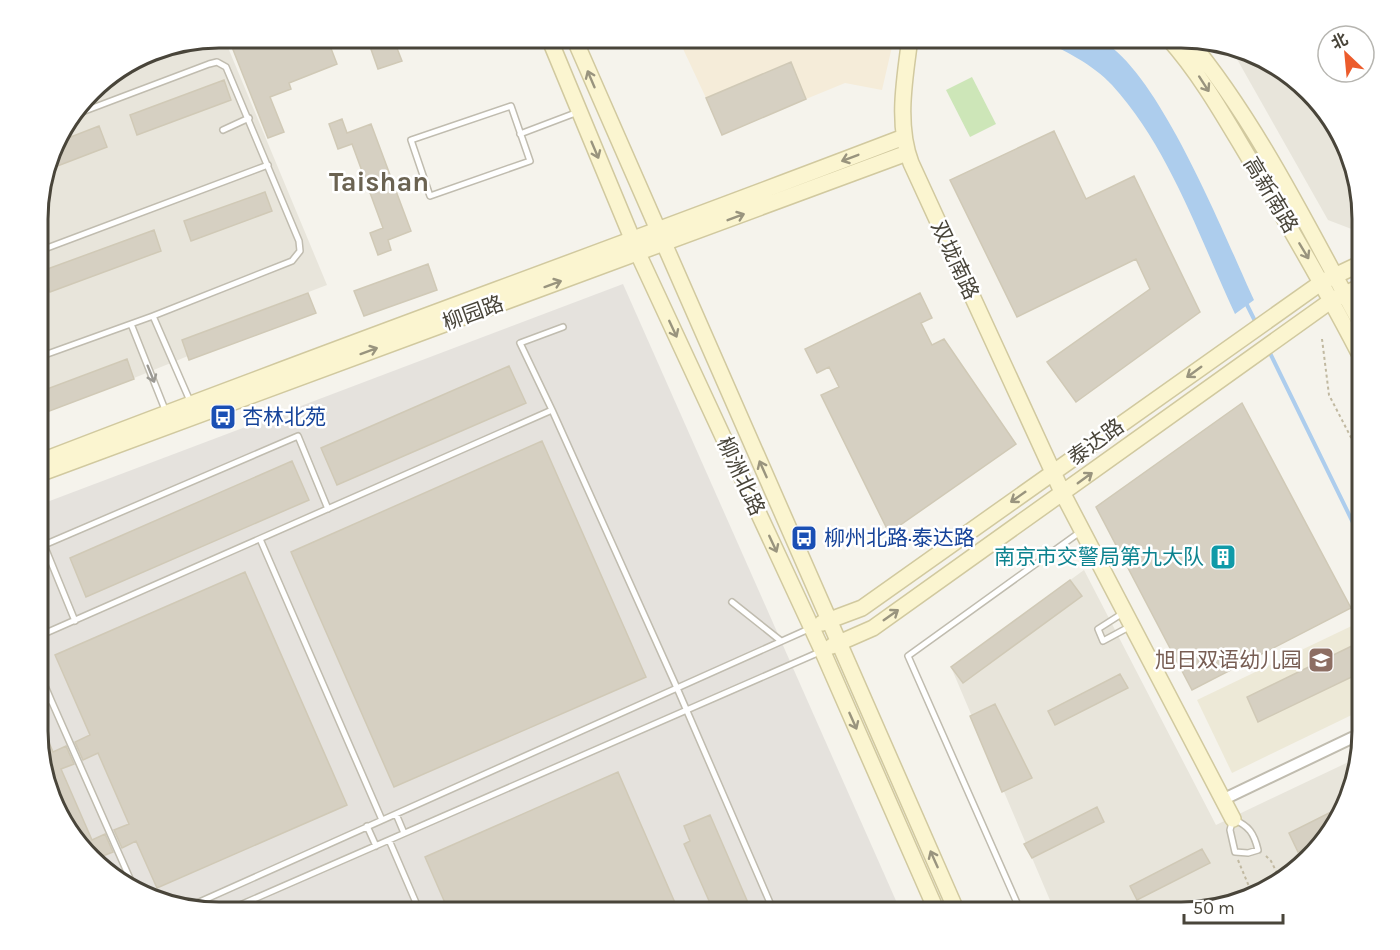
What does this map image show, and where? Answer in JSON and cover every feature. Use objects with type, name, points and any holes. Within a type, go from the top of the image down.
[{"type":"street","name":"柳洲北路","points":[[553,48],[636,247],[822,650],[933,902]]},
{"type":"street","name":"柳洲北路","points":[[578,48],[953,902]]},
{"type":"street","name":"双垅南路","points":[[909,48],[905,75],[904,137],[907,153],[1063,494],[1233,819]]},
{"type":"street","name":"高新南路","points":[[1177,48],[1191,64],[1328,279]]},
{"type":"street","name":"高新南路","points":[[1194,49],[1226,89],[1247,122],[1338,297],[1352,333]]},
{"type":"street","name":"柳园路","points":[[660,238],[904,137]]},
{"type":"street","name":"柳园路","points":[[48,459],[169,418],[660,238],[907,153]]},
{"type":"street","name":"泰达路","points":[[812,628],[862,608],[1241,338],[1328,279],[1352,268]]},
{"type":"street","name":"泰达路","points":[[822,650],[873,627],[1063,494],[1251,357],[1338,297],[1352,291]]},
{"type":"street","name":"高新南路","points":[[1338,297],[1352,314]]},
{"type":"street","name":"柳园路","points":[[48,470],[169,418]]},
{"type":"street","points":[[1222,800],[1352,738]]},
{"type":"lane","points":[[48,354],[153,316],[292,261],[300,251],[299,241],[231,74],[218,62],[87,110]]},
{"type":"lane","points":[[511,106],[520,134],[530,161],[430,196],[411,140],[511,106]]},
{"type":"lane","points":[[520,134],[579,112]]},
{"type":"lane","points":[[223,130],[249,118]]},
{"type":"lane","points":[[48,248],[268,165]]},
{"type":"lane","points":[[153,316],[193,409]]},
{"type":"lane","points":[[130,324],[169,418]]},
{"type":"lane","points":[[563,327],[520,343],[687,710],[770,902]]},
{"type":"lane","points":[[48,632],[552,410]]},
{"type":"lane","points":[[48,543],[298,436],[328,509]]},
{"type":"lane","points":[[1017,902],[908,656],[1082,531]]},
{"type":"lane","points":[[260,539],[382,820]]},
{"type":"lane","points":[[48,555],[75,621]]},
{"type":"lane","points":[[732,602],[781,641]]},
{"type":"lane","points":[[1128,619],[1103,641],[1098,629],[1128,619]]},
{"type":"lane","points":[[201,901],[812,628]]},
{"type":"lane","points":[[247,902],[822,650]]},
{"type":"lane","points":[[48,693],[129,876]]},
{"type":"lane","points":[[396,814],[404,833]]},
{"type":"lane","points":[[1233,819],[1247,825],[1255,836],[1258,850],[1248,854],[1235,852],[1230,830],[1233,819]]},
{"type":"lane","points":[[367,826],[376,846]]},
{"type":"lane","points":[[389,840],[416,902]]},
{"type":"path","points":[[1322,339],[1329,395],[1352,439]]},
{"type":"path","points":[[1258,850],[1271,861],[1277,872]]},
{"type":"path","points":[[1235,852],[1250,888]]},
{"type":"shaded area","points":[[228,48],[327,285],[182,340],[188,356],[134,378],[126,359],[48,389],[48,219],[49,197],[57,164],[71,133],[90,106],[115,83],[143,66],[185,51]]},
{"type":"shaded area","points":[[683,48],[892,48],[882,90],[845,83],[806,99],[790,62],[706,98]]},
{"type":"shaded area","points":[[1236,57],[1257,66],[1285,83],[1317,115],[1329,133],[1346,175],[1351,197],[1352,229],[1328,220]]},
{"type":"shaded area","points":[[623,284],[897,902],[219,902],[197,901],[153,889],[115,867],[83,835],[66,807],[51,765],[48,731],[48,502]]},
{"type":"shaded area","points":[[1084,570],[1216,825],[1349,762],[1349,765],[1334,807],[1317,835],[1285,867],[1247,889],[1192,902],[1051,902],[951,667]]},
{"type":"shaded area","name":"旭日双语幼儿园","points":[[1352,626],[1352,715],[1232,773],[1197,700]]},
{"type":"green space","points":[[972,77],[996,124],[970,137],[946,90]]},
{"type":"water","points":[[1059,48],[1111,48],[1122,56],[1167,118],[1208,198],[1254,300],[1235,314],[1182,195],[1151,137],[1112,85],[1087,64]]},
{"type":"building","points":[[232,48],[331,48],[337,64],[289,83],[291,89],[270,97],[284,132],[268,138]]},
{"type":"building","points":[[371,48],[397,48],[402,61],[378,69]]},
{"type":"building","points":[[791,62],[806,99],[722,135],[706,98]]},
{"type":"building","points":[[224,80],[231,100],[137,135],[130,115]]},
{"type":"building","points":[[342,119],[347,133],[371,124],[411,231],[388,240],[391,250],[378,255],[370,233],[383,228],[352,144],[338,149],[329,124]]},
{"type":"building","points":[[99,126],[107,147],[56,166],[69,138]]},
{"type":"building","points":[[1054,131],[1086,199],[1134,176],[1200,312],[1076,402],[1047,362],[1150,289],[1136,259],[1017,317],[950,180]]},
{"type":"building","points":[[265,192],[272,211],[191,241],[184,221]]},
{"type":"building","points":[[154,230],[161,251],[50,292],[48,269]]},
{"type":"building","points":[[428,264],[437,290],[364,316],[354,291]]},
{"type":"building","points":[[308,293],[316,313],[189,360],[182,340]]},
{"type":"building","points":[[920,293],[932,318],[921,323],[932,345],[944,339],[1016,444],[889,533],[821,395],[839,387],[829,367],[817,373],[805,349]]},
{"type":"building","points":[[127,359],[134,379],[48,412],[48,389]]},
{"type":"building","points":[[509,366],[526,403],[337,485],[321,448]]},
{"type":"building","name":"南京市交警局第九大队","points":[[1242,403],[1351,608],[1192,690],[1096,507]]},
{"type":"building","points":[[542,441],[646,677],[394,787],[291,552]]},
{"type":"building","points":[[292,461],[309,500],[86,597],[70,558]]},
{"type":"building","points":[[245,572],[347,805],[157,888],[136,841],[122,848],[114,830],[129,824],[98,753],[83,760],[75,742],[90,735],[55,655]]},
{"type":"building","points":[[1070,580],[1082,596],[963,683],[951,667]]},
{"type":"building","points":[[1352,646],[1352,677],[1258,722],[1247,697]]},
{"type":"building","points":[[1120,674],[1128,688],[1055,725],[1048,711]]},
{"type":"building","points":[[995,704],[1032,778],[1002,792],[970,716]]},
{"type":"building","points":[[48,741],[53,752],[66,746],[74,764],[61,769],[92,840],[105,834],[113,852],[103,856],[77,826],[57,786],[51,765]]},
{"type":"building","points":[[618,772],[675,902],[445,902],[425,857]]},
{"type":"building","points":[[1097,807],[1104,822],[1032,858],[1024,844]]},
{"type":"building","points":[[1331,812],[1317,835],[1305,848],[1298,852],[1289,833]]},
{"type":"building","points":[[710,815],[748,902],[710,902],[684,844],[690,841],[684,826]]},
{"type":"building","points":[[1202,849],[1210,863],[1137,900],[1130,886]]},
{"type":"waterway","points":[[1246,303],[1256,323]]},
{"type":"waterway","points":[[1268,349],[1352,521]]},
{"type":"place","name":"杏林北苑","points":[[223,417]]},
{"type":"place","name":"柳州北路·泰达路","points":[[804,538]]},
{"type":"place","name":"南京市交警局第九大队","points":[[1223,557]]},
{"type":"place","name":"旭日双语幼儿园","points":[[1321,660]]},
{"type":"district","name":"Taishan","points":[[379,182]]}]
